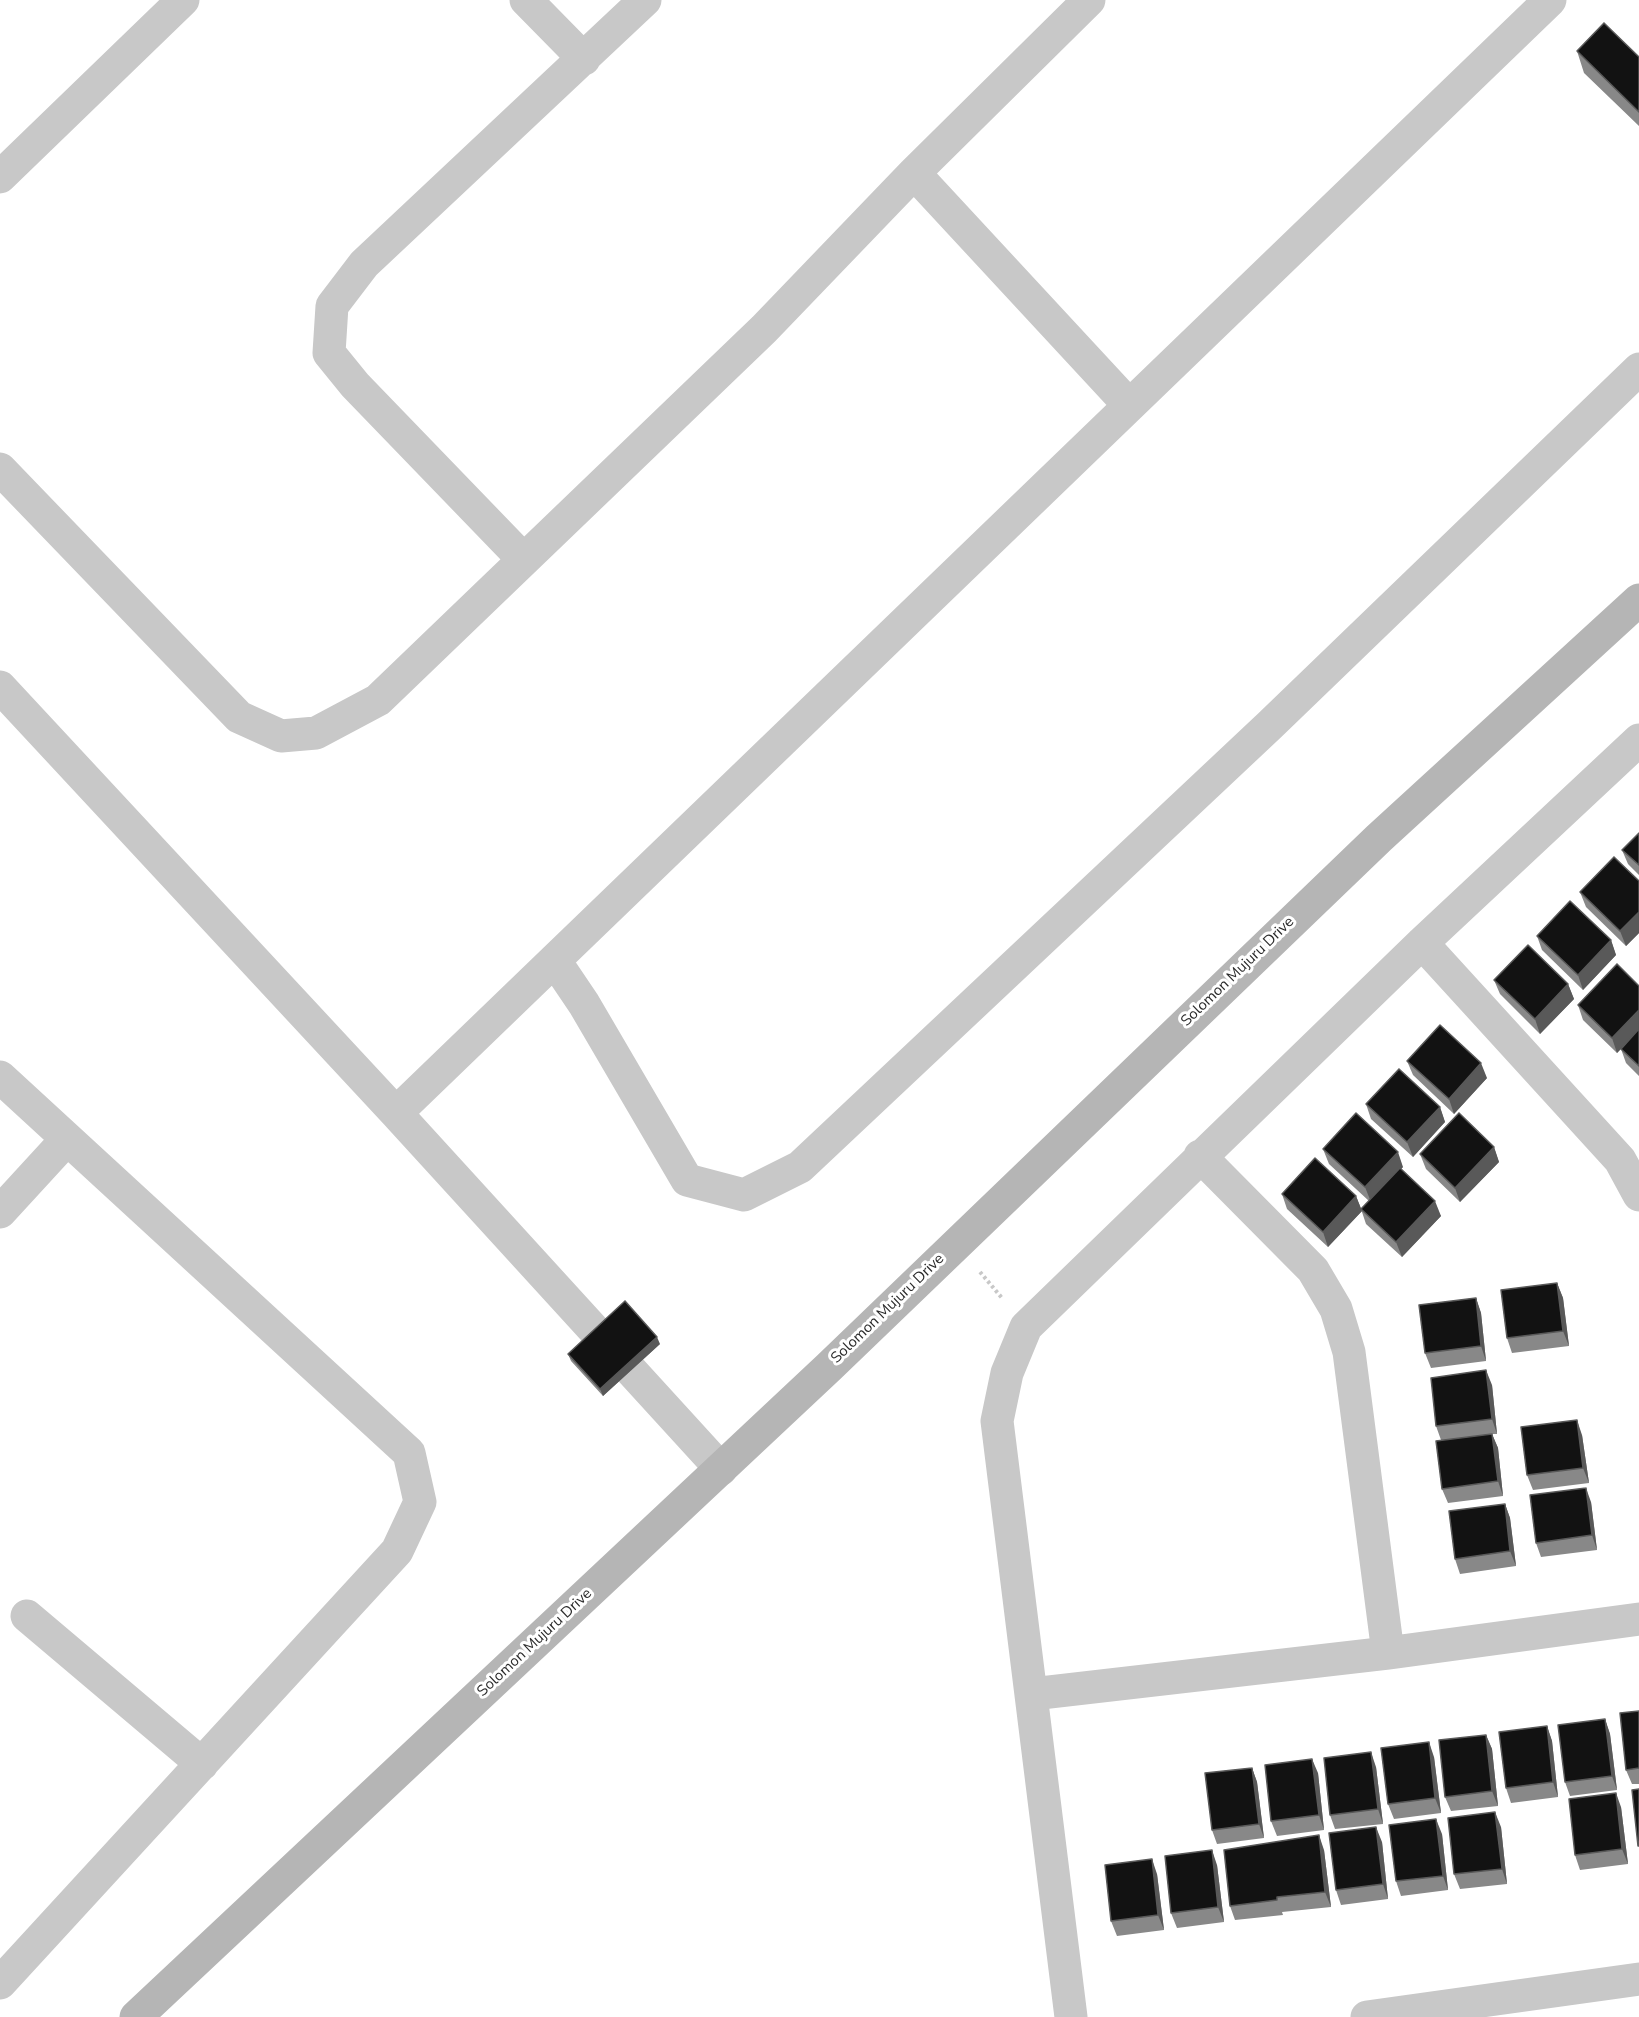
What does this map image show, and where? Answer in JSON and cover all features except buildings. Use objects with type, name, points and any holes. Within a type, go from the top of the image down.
[{"type":"street","points":[[0,177],[183,0]]},
{"type":"street","points":[[526,0],[584,59]]},
{"type":"street","points":[[524,560],[355,385],[329,353],[332,306],[364,264],[645,0]]},
{"type":"street","points":[[0,469],[239,717],[281,736],[316,733],[378,700],[764,329],[914,173],[1089,0]]},
{"type":"street","points":[[396,1113],[1550,0]]},
{"type":"street","points":[[914,173],[1129,405]]},
{"type":"street","points":[[555,961],[584,1004],[687,1180],[744,1195],[800,1167],[1278,716],[1639,369]]},
{"type":"street","name":"Solomon Mujuru Drive","points":[[136,2017],[721,1469],[1379,838],[1639,600]]},
{"type":"street","points":[[0,687],[396,1113],[721,1469]]},
{"type":"street","points":[[1071,2017],[998,1421],[1007,1373],[1026,1327],[1422,943],[1639,740]]},
{"type":"street","points":[[1422,943],[1620,1160],[1639,1195]]},
{"type":"street","points":[[0,1077],[409,1453],[420,1502],[397,1551],[0,1983]]},
{"type":"street","points":[[0,1212],[67,1139]]},
{"type":"street","points":[[1200,1156],[1313,1270],[1336,1309],[1349,1352],[1388,1653]]},
{"type":"street","points":[[27,1616],[201,1764]]},
{"type":"street","points":[[1032,1694],[1388,1653],[1639,1619]]},
{"type":"street","points":[[1367,2017],[1639,1979]]},
{"type":"path","points":[[957,1243],[1026,1327]]}]
